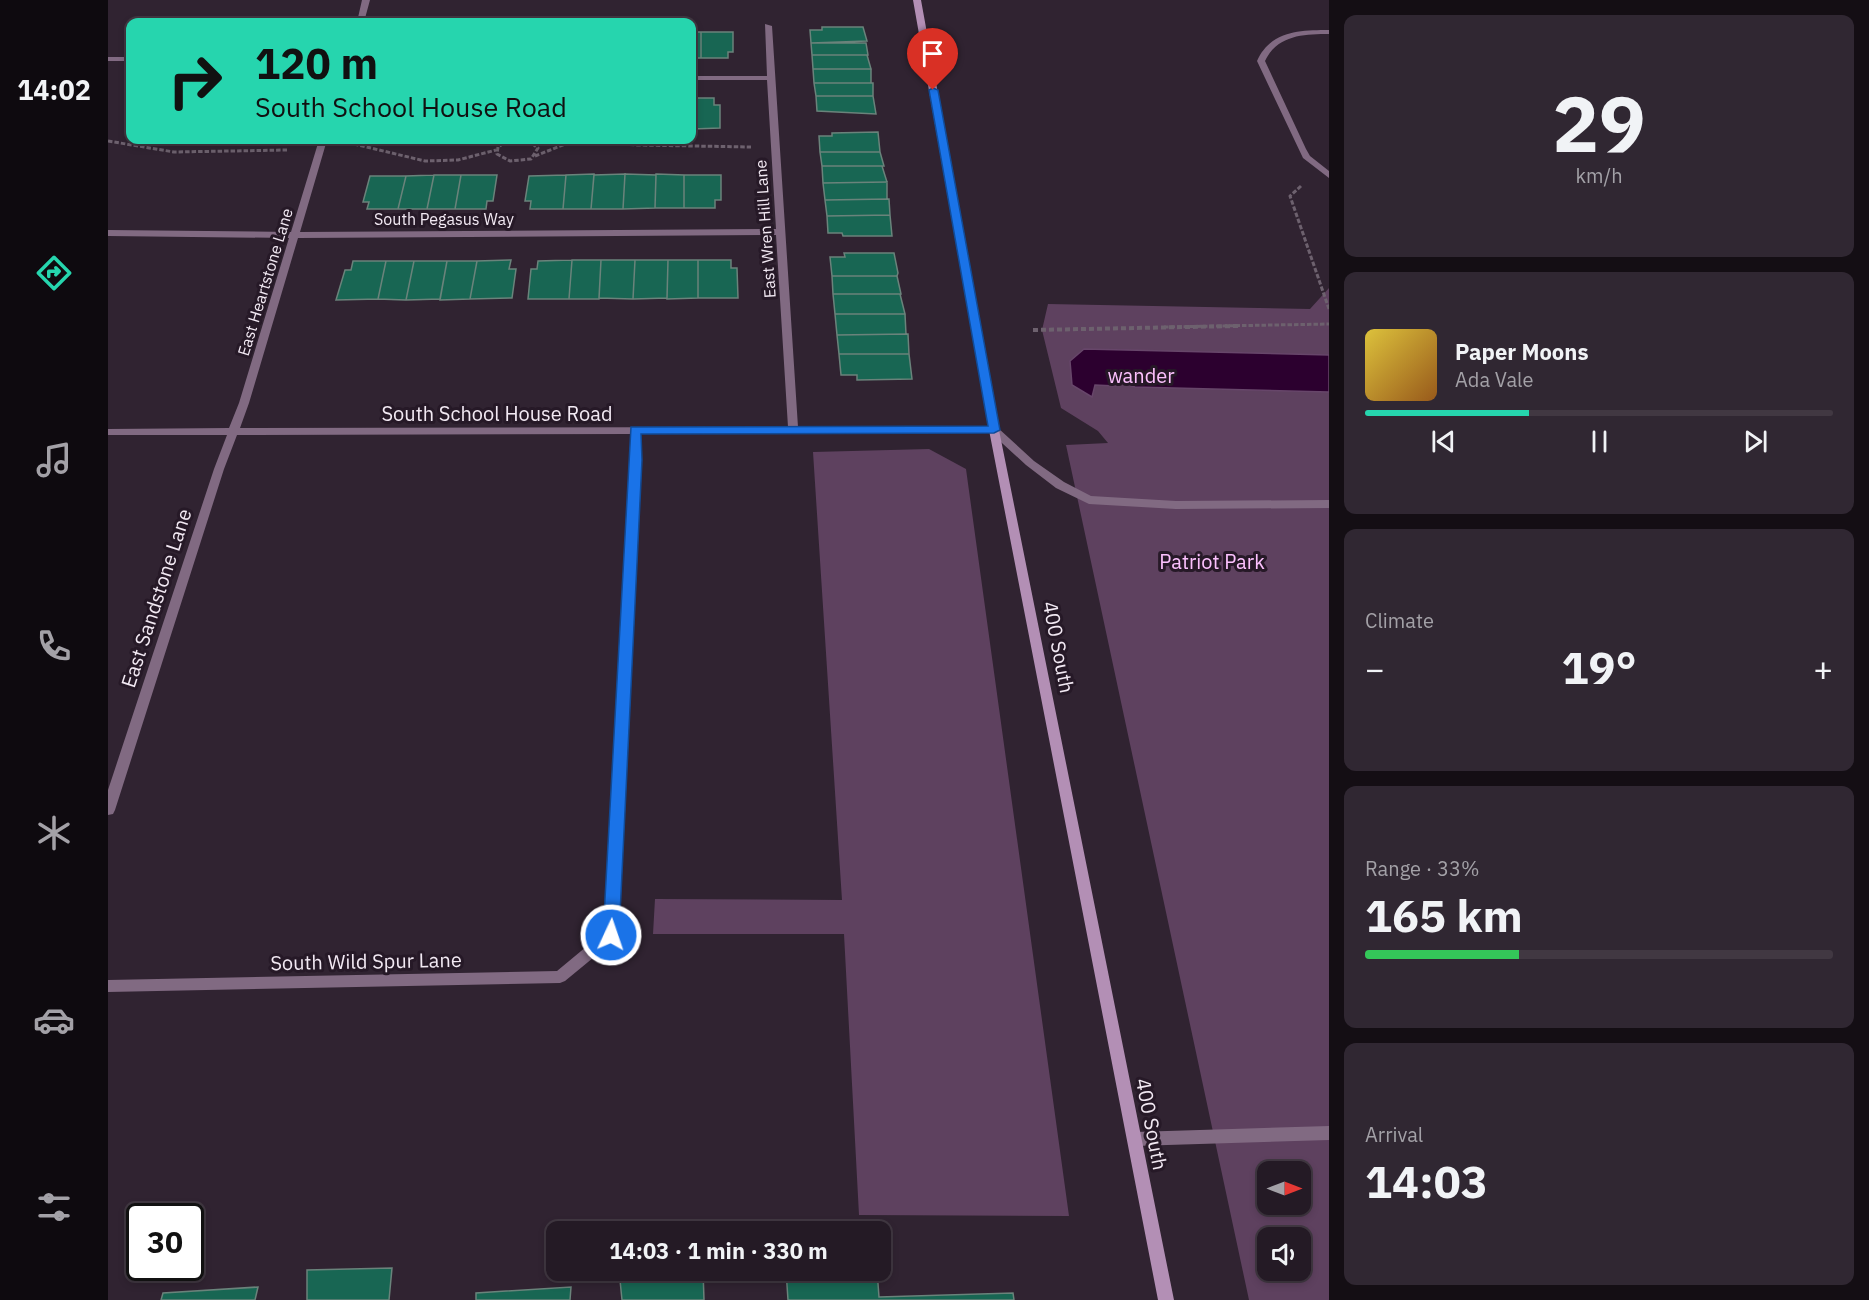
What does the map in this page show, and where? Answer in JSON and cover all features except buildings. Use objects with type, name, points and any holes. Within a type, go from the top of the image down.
[{"type":"street","points":[[361,18],[366,0]]},
{"type":"street","name":"400 South","points":[[917,0],[994,430],[1166,1300]]},
{"type":"street","name":"East Wren Hill Lane","points":[[768,26],[793,429]]},
{"type":"street","points":[[1329,32],[1295,34],[1275,41],[1263,53],[1263,69],[1302,149],[1307,158],[1329,175]]},
{"type":"street","points":[[108,59],[126,59]]},
{"type":"street","points":[[696,78],[771,78]]},
{"type":"street","name":"East Heartstone Lane","points":[[231,433],[244,403],[322,144]]},
{"type":"street","name":"South Pegasus Way","points":[[108,233],[295,235],[780,232]]},
{"type":"street","name":"South Wild Spur Lane","points":[[108,986],[560,976],[611,935],[636,460],[635,430]]},
{"type":"street","points":[[994,430],[1052,480],[1089,500],[1176,505],[1329,504]]},
{"type":"street","name":"South School House Road","points":[[108,432],[994,430]]},
{"type":"street","name":"East Sandstone Lane","points":[[108,810],[231,433]]},
{"type":"street","points":[[1135,1139],[1329,1133]]},
{"type":"path","points":[[108,141],[136,149],[185,153],[287,150]]},
{"type":"path","points":[[354,144],[425,161],[458,160],[496,150],[503,144]]},
{"type":"path","points":[[532,144],[538,148],[535,156]]},
{"type":"path","points":[[496,150],[499,157],[510,161],[525,161],[568,144]]},
{"type":"path","points":[[624,144],[756,147]]},
{"type":"path","points":[[1301,186],[1290,196],[1329,309]]},
{"type":"path","points":[[1033,330],[1329,324]]},
{"type":"green space","name":"Patriot Park","points":[[1329,288],[1329,1300],[1249,1300],[1066,445],[1108,443],[1098,431],[1061,408],[1042,330],[1048,304],[1310,309]]},
{"type":"green space","points":[[929,449],[966,469],[1069,1216],[859,1215],[844,934],[653,934],[655,899],[842,900],[813,452]]},
{"type":"shaded area","points":[[1084,349],[1329,355],[1329,392],[1135,387],[1119,382],[1116,386],[1095,385],[1092,397],[1072,385],[1070,361]]},
{"type":"route","points":[[611,935],[636,460],[635,430],[994,430],[933,90]]},
{"type":"park label","name":"wander","points":[[1141,375]]}]
